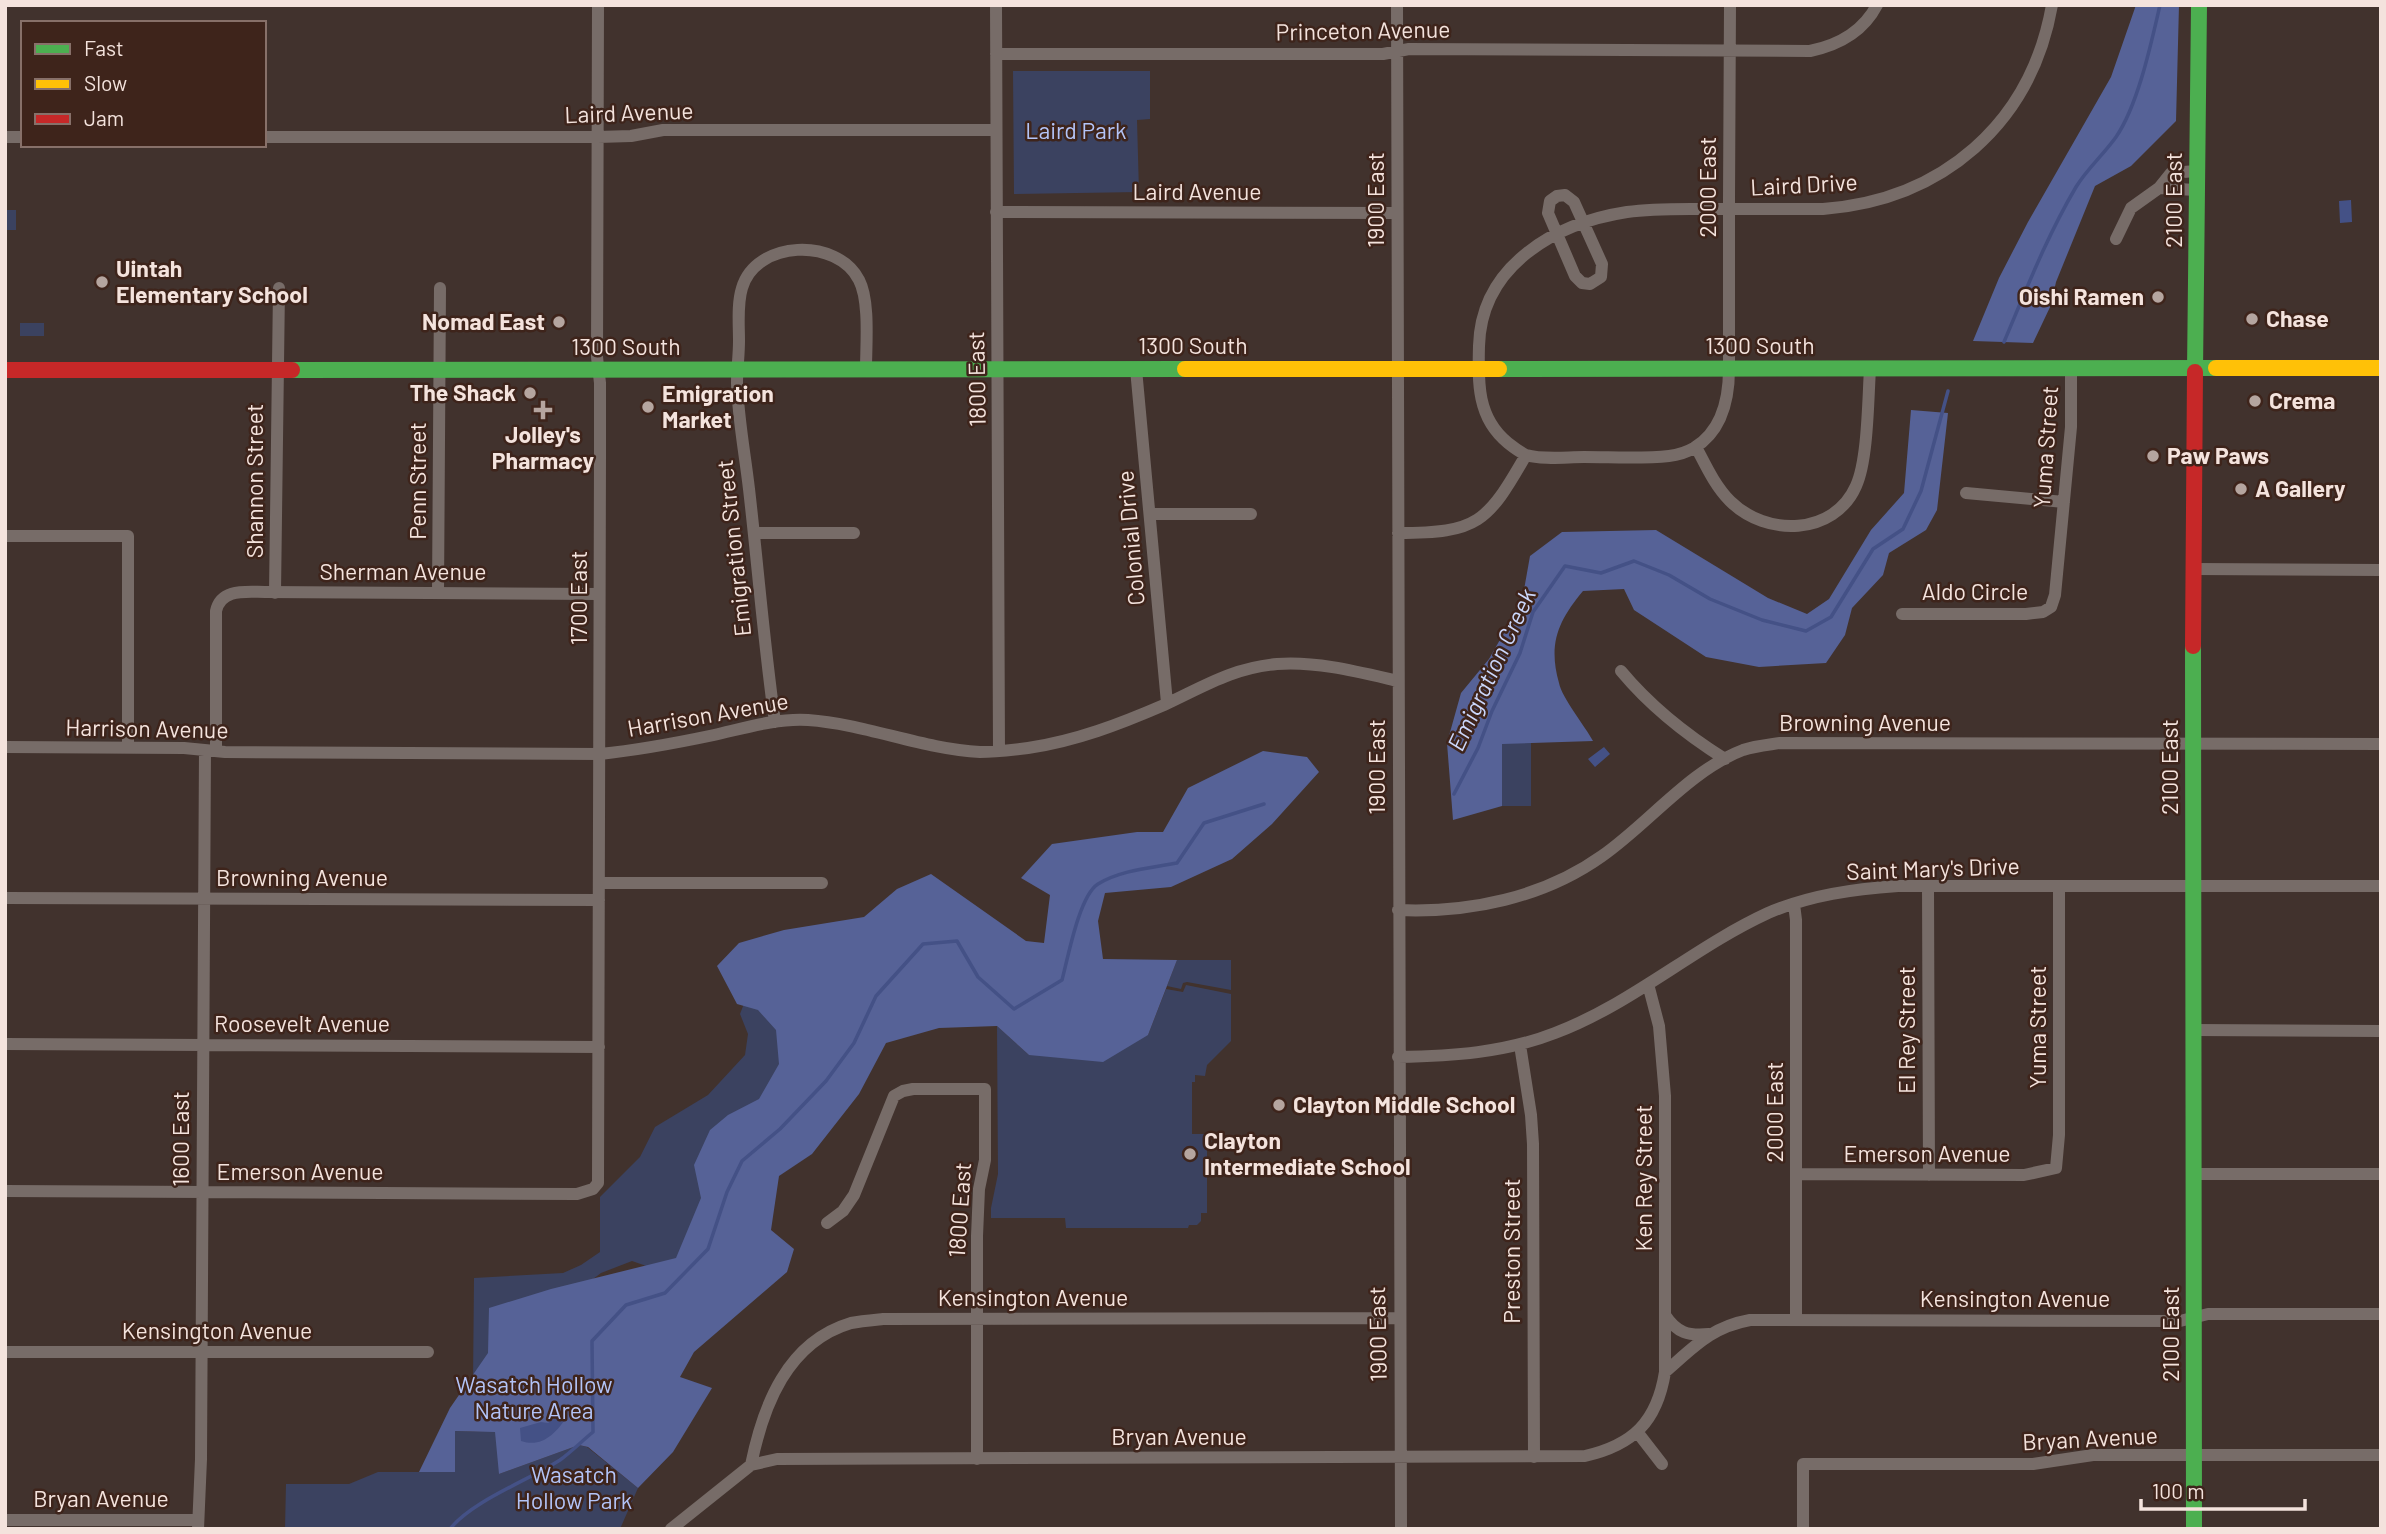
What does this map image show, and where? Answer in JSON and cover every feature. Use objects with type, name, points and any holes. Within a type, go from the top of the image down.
[{"type":"street","name":"1700 East","points":[[593,1189],[599,1176],[598,5]]},
{"type":"street","name":"1800 East","points":[[996,5],[999,751]]},
{"type":"street","name":"1900 East","points":[[1397,5],[1401,1529]]},
{"type":"street","name":"2000 East","points":[[1696,447],[1721,416],[1727,398],[1730,5]]},
{"type":"street","name":"Princeton Avenue","points":[[996,54],[1356,54],[1409,49],[1799,51],[1822,48],[1846,39],[1872,15],[1877,5]]},
{"type":"street","name":"Laird Drive","points":[[1526,454],[1502,437],[1488,420],[1481,400],[1478,369],[1483,316],[1491,295],[1517,259],[1558,235],[1613,214],[1642,210],[1823,209],[1894,196],[1921,185],[1961,161],[1985,139],[2014,102],[2037,60],[2052,5]]},
{"type":"street","name":"2100 East","points":[[2194,1529],[2194,369],[2199,5]]},
{"type":"street","name":"Laird Avenue","points":[[266,137],[598,137],[663,131],[996,131]]},
{"type":"street","points":[[2116,239],[2130,208],[2159,188],[2174,172],[2196,171]]},
{"type":"street","points":[[2159,188],[2196,190]]},
{"type":"street","points":[[1557,195],[1572,199],[1584,224],[1603,269],[1601,277],[1595,283],[1586,285],[1578,280],[1558,235],[1548,209],[1550,201],[1557,195]]},
{"type":"street","name":"Laird Avenue","points":[[996,212],[1397,213]]},
{"type":"street","points":[[738,369],[739,305],[743,285],[751,270],[764,259],[794,251],[828,254],[845,263],[856,275],[864,295],[866,369]]},
{"type":"street","name":"Shannon Street","points":[[275,593],[279,288]]},
{"type":"street","name":"Penn Street","points":[[438,593],[440,288]]},
{"type":"street","name":"1300 South","points":[[5,370],[2381,368]]},
{"type":"street","name":"Emigration Street","points":[[738,369],[738,395],[775,722]]},
{"type":"street","name":"Colonial Drive","points":[[1136,369],[1167,703]]},
{"type":"street","points":[[1398,533],[1445,532],[1480,518],[1498,502],[1526,454],[1551,457],[1661,457],[1696,447],[1721,492],[1741,511],[1773,524],[1796,527],[1820,522],[1841,508],[1850,498],[1860,475],[1870,369]]},
{"type":"street","name":"Yuma Street","points":[[2048,610],[2055,595],[2064,502],[2071,427],[2071,369]]},
{"type":"street","points":[[1966,493],[2064,502]]},
{"type":"street","points":[[1150,514],[1251,514]]},
{"type":"street","points":[[754,533],[854,533]]},
{"type":"street","points":[[5,536],[128,536],[128,748]]},
{"type":"street","points":[[2194,569],[2381,570]]},
{"type":"street","name":"Sherman Avenue","points":[[216,611],[221,598],[228,594],[599,594]]},
{"type":"street","name":"Aldo Circle","points":[[1902,614],[2026,614],[2048,610]]},
{"type":"street","name":"1600 East","points":[[198,1525],[201,1459],[204,899],[216,611]]},
{"type":"street","name":"Harrison Avenue","points":[[5,747],[600,754],[658,747],[775,722],[810,720],[981,752],[1041,746],[1090,734],[1167,703],[1212,680],[1251,668],[1278,664],[1311,664],[1398,681]]},
{"type":"street","points":[[1621,671],[1670,721],[1725,759]]},
{"type":"street","name":"Browning Avenue","points":[[1398,910],[1459,908],[1485,904],[1510,899],[1555,883],[1603,856],[1704,772],[1743,750],[1780,743],[2381,744]]},
{"type":"street","points":[[599,883],[822,883]]},
{"type":"street","name":"Saint Mary's Drive","points":[[1398,1058],[1461,1055],[1520,1045],[1583,1021],[1748,923],[1794,904],[1845,891],[1928,886],[2381,887]]},
{"type":"street","name":"El Rey Street","points":[[1928,886],[1929,1175]]},
{"type":"street","name":"Yuma Street","points":[[2056,1168],[2059,1135],[2059,886]]},
{"type":"street","name":"Browning Avenue","points":[[5,898],[599,900]]},
{"type":"street","name":"2000 East","points":[[1794,904],[1796,1320]]},
{"type":"street","name":"Ken Rey Street","points":[[1648,984],[1657,1010],[1663,1061],[1665,1372]]},
{"type":"street","points":[[2193,1030],[2381,1031]]},
{"type":"street","name":"Roosevelt Avenue","points":[[5,1044],[599,1046]]},
{"type":"street","name":"Preston Street","points":[[1520,1045],[1532,1144],[1534,1457]]},
{"type":"street","name":"1800 East","points":[[827,1223],[843,1210],[854,1195],[894,1096],[913,1089],[985,1089],[985,1160],[978,1189],[977,1459]]},
{"type":"street","name":"Emerson Avenue","points":[[1796,1174],[2024,1175],[2056,1168]]},
{"type":"street","points":[[2193,1174],[2381,1174]]},
{"type":"street","name":"Emerson Avenue","points":[[5,1191],[577,1194],[593,1189]]},
{"type":"street","name":"Kensington Avenue","points":[[1665,1372],[1709,1334],[1750,1321],[2180,1321],[2208,1314],[2381,1314]]},
{"type":"street","points":[[1665,1315],[1682,1333],[1693,1336],[1709,1334]]},
{"type":"street","name":"Kensington Avenue","points":[[751,1465],[773,1393],[794,1359],[828,1334],[852,1323],[883,1319],[1399,1318]]},
{"type":"street","name":"Kensington Avenue","points":[[5,1352],[428,1352]]},
{"type":"street","name":"Bryan Avenue","points":[[671,1529],[751,1465],[777,1459],[1585,1456],[1625,1443],[1638,1433],[1657,1404],[1665,1372]]},
{"type":"street","points":[[1638,1433],[1662,1464]]},
{"type":"street","name":"Bryan Avenue","points":[[1803,1529],[1803,1464],[2033,1464],[2093,1455],[2381,1455]]},
{"type":"street","name":"Bryan Avenue","points":[[5,1520],[198,1525]]},
{"type":"green space","points":[[2136,5],[2179,5],[2176,121],[2131,166],[2095,186],[2056,282],[2051,305],[2033,343],[1973,341],[1999,278],[2028,222],[2111,77]]},
{"type":"green space","name":"Laird Park","points":[[1013,71],[1150,71],[1150,119],[1137,120],[1139,192],[1014,194]]},
{"type":"green space","points":[[5,210],[16,210],[16,230],[5,230]]},
{"type":"green space","points":[[20,323],[44,323],[44,336],[20,336]]},
{"type":"green space","points":[[1911,410],[1948,413],[1937,510],[1926,530],[1889,553],[1883,575],[1852,608],[1845,635],[1826,663],[1759,667],[1706,657],[1634,610],[1624,589],[1583,591],[1562,623],[1555,645],[1555,656],[1561,689],[1593,741],[1502,744],[1502,806],[1453,820],[1447,743],[1461,693],[1489,659],[1522,601],[1530,556],[1562,532],[1656,530],[1768,598],[1807,614],[1829,599],[1871,530],[1904,493]]},
{"type":"green space","points":[[1502,743],[1531,743],[1531,806],[1502,806]]},
{"type":"green space","name":"Wasatch Hollow Nature Area","points":[[1263,751],[1307,757],[1319,772],[1272,824],[1232,859],[1171,887],[1105,893],[1098,921],[1103,959],[1177,960],[1148,1035],[1103,1062],[1029,1055],[997,1026],[939,1028],[886,1043],[859,1094],[812,1154],[779,1176],[771,1230],[794,1249],[787,1272],[694,1352],[680,1377],[712,1388],[673,1452],[638,1488],[588,1447],[579,1445],[499,1474],[495,1432],[455,1431],[455,1472],[419,1472],[450,1408],[488,1353],[489,1308],[551,1289],[676,1258],[701,1198],[694,1165],[710,1130],[728,1115],[759,1099],[779,1064],[776,1030],[758,1010],[737,1004],[717,966],[739,943],[784,930],[864,917],[897,889],[931,874],[1026,941],[1044,943],[1050,895],[1021,878],[1052,844],[1137,832],[1163,832],[1188,788]]},
{"type":"green space","points":[[1177,960],[1231,960],[1231,990],[1187,982],[1183,983],[1181,989],[1167,986]]},
{"type":"green space","points":[[836,979],[702,1198],[678,1260],[652,1268],[632,1261],[601,1273],[589,1282],[499,1474],[579,1445],[587,1447],[638,1488],[620,1529],[285,1529],[286,1484],[349,1484],[378,1472],[419,1472],[442,1449],[473,1382],[474,1278],[563,1273],[600,1252],[600,1197],[640,1157],[655,1127],[708,1095],[745,1055],[748,1034],[740,1014],[745,1001]],"holes":[[[452,1430],[494,1432],[455,1431],[455,1472],[440,1472]]]},
{"type":"green space","points":[[1186,985],[1231,994],[1231,1041],[1207,1065],[1205,1076],[1195,1075],[1195,1082],[1192,1082],[1192,1134],[1207,1134],[1207,1213],[1201,1213],[1201,1221],[1197,1225],[1189,1225],[1188,1228],[1066,1228],[1065,1218],[991,1218],[998,1174],[997,1026],[1029,1055],[1148,1035],[1166,989],[1183,992]]},
{"type":"shaded area","points":[[2351,200],[2352,222],[2340,223],[2339,201]]},
{"type":"shaded area","points":[[1604,747],[1610,754],[1595,767],[1588,759]]},
{"type":"shaded area","points":[[562,1413],[567,1417],[547,1438],[535,1443],[521,1441],[520,1428],[541,1422],[548,1423]]},
{"type":"waterway","name":"Emigration Creek","points":[[2004,342],[2037,263],[2065,206],[2080,180],[2124,124],[2143,74],[2160,5]]},
{"type":"waterway","name":"Emigration Creek","points":[[1454,794],[1478,748],[1492,711],[1520,653],[1533,612],[1565,566],[1601,573],[1634,561],[1669,575],[1710,599],[1762,620],[1806,631],[1831,617],[1873,549],[1903,529],[1921,491],[1948,391]]},
{"type":"waterway","name":"Emigration Creek","points":[[450,1529],[486,1500],[560,1460],[593,1432],[592,1341],[626,1305],[665,1293],[708,1249],[727,1192],[742,1161],[780,1129],[826,1081],[854,1043],[876,996],[923,944],[957,941],[978,977],[1014,1009],[1062,980],[1080,914],[1085,901],[1098,884],[1126,873],[1177,863],[1204,823],[1264,804]]},
{"type":"traffic: fast","points":[[2195,372],[2199,5]]},
{"type":"traffic: fast","points":[[1499,369],[2216,368]]},
{"type":"traffic: fast","points":[[292,370],[1185,369]]},
{"type":"traffic: fast","points":[[2193,646],[2194,1529]]},
{"type":"traffic: slow","points":[[2216,368],[2381,368]]},
{"type":"traffic: slow","points":[[1185,369],[1499,369]]},
{"type":"traffic: jam","points":[[5,370],[292,370]]},
{"type":"traffic: jam","points":[[2193,646],[2195,372]]},
{"type":"place","name":"Uintah Elementary School","points":[[102,282]]},
{"type":"place","name":"Oishi Ramen","points":[[2158,297]]},
{"type":"place","name":"Chase","points":[[2252,319]]},
{"type":"place","name":"Nomad East","points":[[559,322]]},
{"type":"place","name":"The Shack","points":[[530,393]]},
{"type":"place","name":"Crema","points":[[2255,401]]},
{"type":"place","name":"Emigration Market","points":[[648,407]]},
{"type":"place","name":"Jolley's Pharmacy","points":[[543,410]]},
{"type":"place","name":"Paw Paws","points":[[2153,456]]},
{"type":"place","name":"A Gallery","points":[[2241,489]]},
{"type":"place","name":"Clayton Middle School","points":[[1279,1105]]},
{"type":"place","name":"Clayton Intermediate School","points":[[1190,1154]]},
{"type":"park label","name":"Wasatch Hollow Park","points":[[574,1488]]}]
